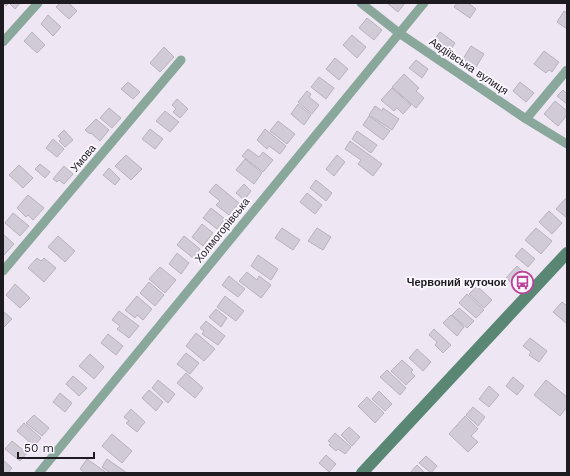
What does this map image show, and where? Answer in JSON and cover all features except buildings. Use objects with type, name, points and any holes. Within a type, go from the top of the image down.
[{"type":"street","points":[[3,42],[38,3]]},
{"type":"street","name":"Авдіївська вулиця","points":[[361,3],[399,33],[526,119],[567,144]]},
{"type":"street","name":"Холмогорівська","points":[[39,473],[424,3]]},
{"type":"street","name":"Умова","points":[[3,271],[181,60]]},
{"type":"street","points":[[526,119],[567,70]]},
{"type":"street","points":[[362,473],[567,253]]},
{"type":"place","name":"Червоний куточок","points":[[522,282]]}]
